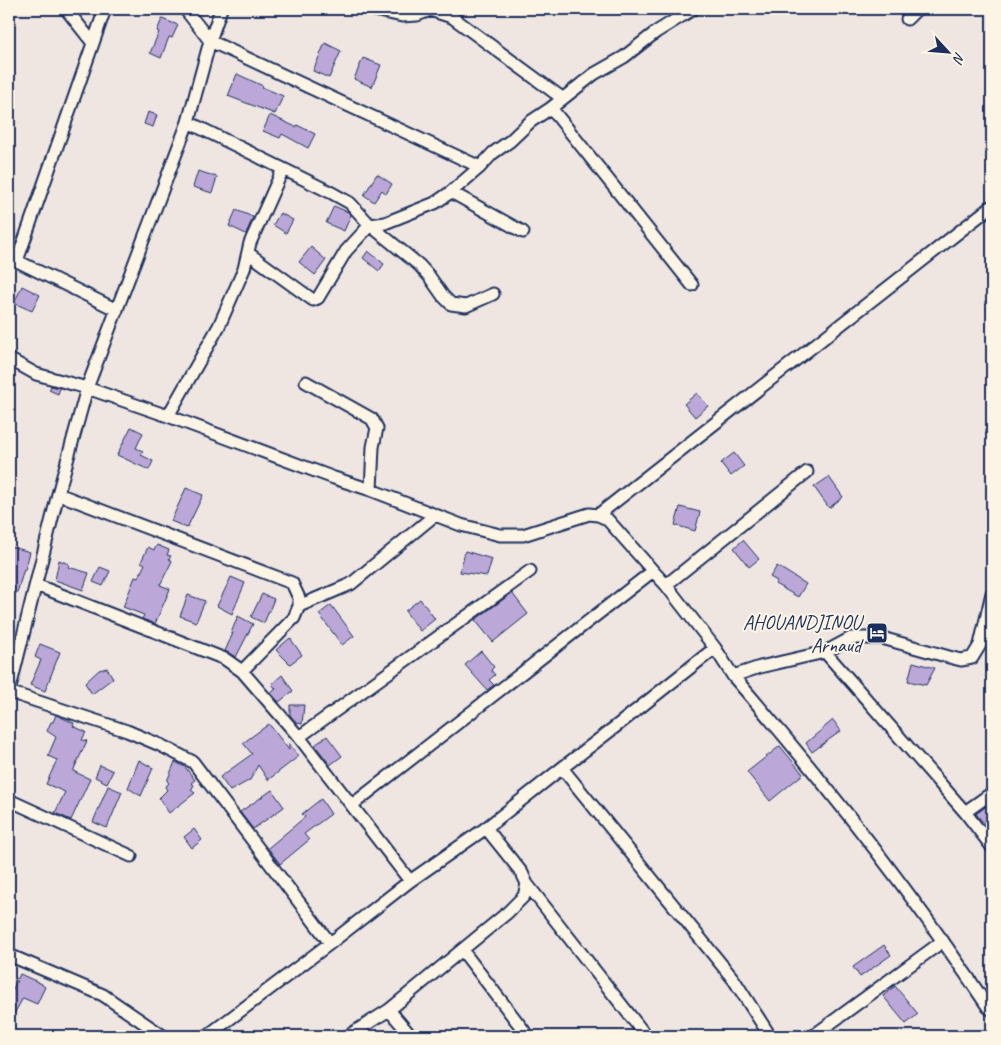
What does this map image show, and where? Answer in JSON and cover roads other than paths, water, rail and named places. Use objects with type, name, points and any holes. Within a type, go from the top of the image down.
[{"type":"street","points":[[66,9],[93,43]]},
{"type":"street","points":[[105,9],[13,259],[117,310]]},
{"type":"street","points":[[185,9],[210,41],[480,167]]},
{"type":"street","points":[[221,9],[210,41],[188,122],[87,388],[58,494],[9,692],[127,731],[193,762],[330,943]]},
{"type":"street","points":[[370,9],[402,16],[417,15],[429,9],[452,17],[562,98]]},
{"type":"street","points":[[248,253],[313,300],[318,298],[346,251],[370,225],[385,223],[435,203],[451,192],[530,122],[594,74],[624,57],[656,32],[694,9]]},
{"type":"street","points":[[907,19],[917,9]]},
{"type":"street","points":[[551,108],[692,285]]},
{"type":"street","points":[[188,122],[350,203],[370,225],[419,265],[451,304],[466,306],[493,294]]},
{"type":"street","points":[[168,416],[219,326],[244,269],[250,243],[283,169]]},
{"type":"street","points":[[451,192],[523,232]]},
{"type":"street","points":[[598,515],[992,206]]},
{"type":"street","points":[[9,359],[36,374],[87,388],[168,416],[461,525],[500,535],[523,535],[589,514],[598,515],[606,519],[666,585],[734,676],[839,804],[957,959],[988,1007],[992,1010]]},
{"type":"street","points":[[306,382],[372,419],[377,428],[373,447],[371,490]]},
{"type":"street","points":[[666,585],[808,472]]},
{"type":"street","points":[[58,494],[292,583],[299,598],[299,606],[294,618],[242,671]]},
{"type":"street","points":[[299,606],[350,584],[436,515]]},
{"type":"street","points":[[299,737],[530,571]]},
{"type":"street","points":[[352,805],[653,571]]},
{"type":"street","points":[[36,586],[225,659],[242,671],[299,737],[410,881]]},
{"type":"street","points":[[734,676],[760,667],[825,652],[851,638],[882,638],[955,659],[972,658],[980,646],[992,593]]},
{"type":"street","points":[[207,1036],[410,881],[486,828],[714,648]]},
{"type":"street","points":[[825,652],[965,812],[992,847]]},
{"type":"street","points":[[562,768],[734,980],[770,1036]]},
{"type":"street","points":[[965,812],[992,793]]},
{"type":"street","points":[[9,800],[131,856]]},
{"type":"street","points":[[486,828],[522,873],[527,884],[646,1036]]},
{"type":"street","points":[[348,1036],[389,1010],[507,913],[524,896],[527,884]]},
{"type":"street","points":[[813,1036],[943,941]]},
{"type":"street","points":[[462,950],[528,1036]]},
{"type":"street","points":[[9,955],[103,995],[163,1036]]},
{"type":"street","points":[[389,1010],[410,1036]]},
{"type":"place","name":"AHOUANDJINOU Arnaud","points":[[877,633]]}]
